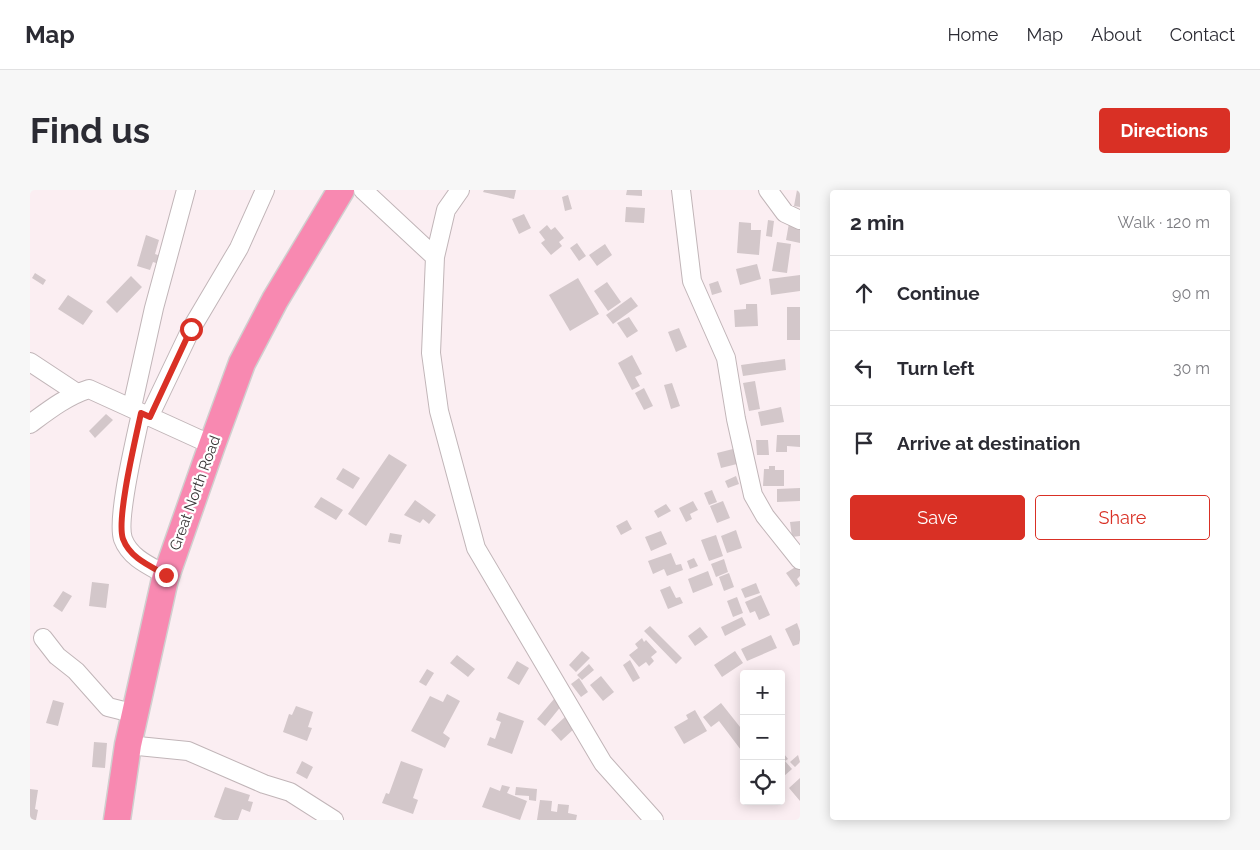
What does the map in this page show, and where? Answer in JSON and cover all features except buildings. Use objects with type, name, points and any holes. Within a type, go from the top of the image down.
[{"type":"highway","name":"Great North Road","points":[[117,820],[128,745],[166,575],[212,445],[242,362],[275,300],[341,190]]},
{"type":"street","points":[[166,575],[139,560],[127,547],[121,530],[126,486],[141,412],[154,308],[186,190]]},
{"type":"street","points":[[141,412],[231,264],[265,190]]},
{"type":"street","points":[[362,190],[435,258]]},
{"type":"street","points":[[460,190],[446,210],[435,258],[431,353],[439,411],[476,548],[603,763],[654,820]]},
{"type":"street","points":[[681,190],[692,281],[726,358],[736,418],[753,495],[765,516],[800,560]]},
{"type":"street","points":[[768,190],[785,213],[800,220]]},
{"type":"street","points":[[30,362],[77,393]]},
{"type":"street","points":[[30,424],[77,393],[89,389],[212,445]]},
{"type":"street","points":[[42,638],[57,656],[76,671],[108,707],[136,714]]},
{"type":"street","points":[[128,745],[188,751],[264,784],[290,792],[334,820]]},
{"type":"route","points":[[166,575],[139,560],[133,554],[123,540],[121,530],[126,486],[141,413],[150,417],[191,329]]}]
